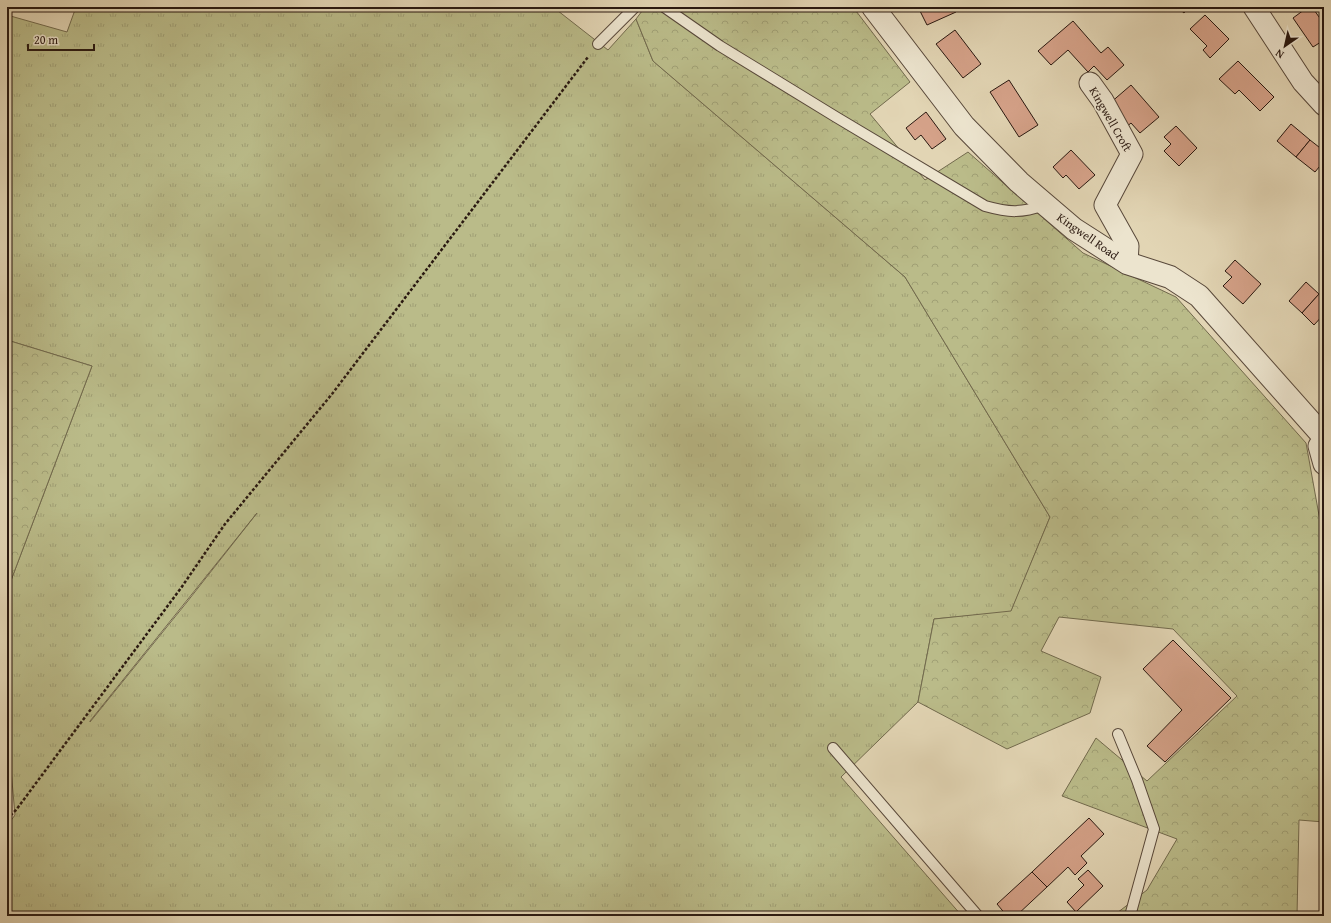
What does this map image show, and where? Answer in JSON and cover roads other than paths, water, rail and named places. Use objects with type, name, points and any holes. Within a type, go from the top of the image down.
[{"type":"street","name":"Kingwell Road","points":[[873,7],[964,126],[1019,182],[1074,229],[1127,263],[1170,277],[1199,296],[1324,438]]},
{"type":"street","points":[[1254,7],[1303,82],[1312,94],[1324,105]]},
{"type":"street","name":"Kingwell Croft","points":[[1090,83],[1103,101],[1132,154],[1105,205],[1128,246],[1127,263]]},
{"type":"street","points":[[1324,438],[1320,446],[1324,464]]},
{"type":"lane","points":[[598,44],[636,7]]},
{"type":"lane","points":[[664,7],[720,46],[985,206],[1000,211],[1014,212],[1027,211],[1046,205]]},
{"type":"lane","points":[[1118,734],[1137,780],[1154,829],[1130,916]]},
{"type":"lane","points":[[833,748],[978,916]]}]
